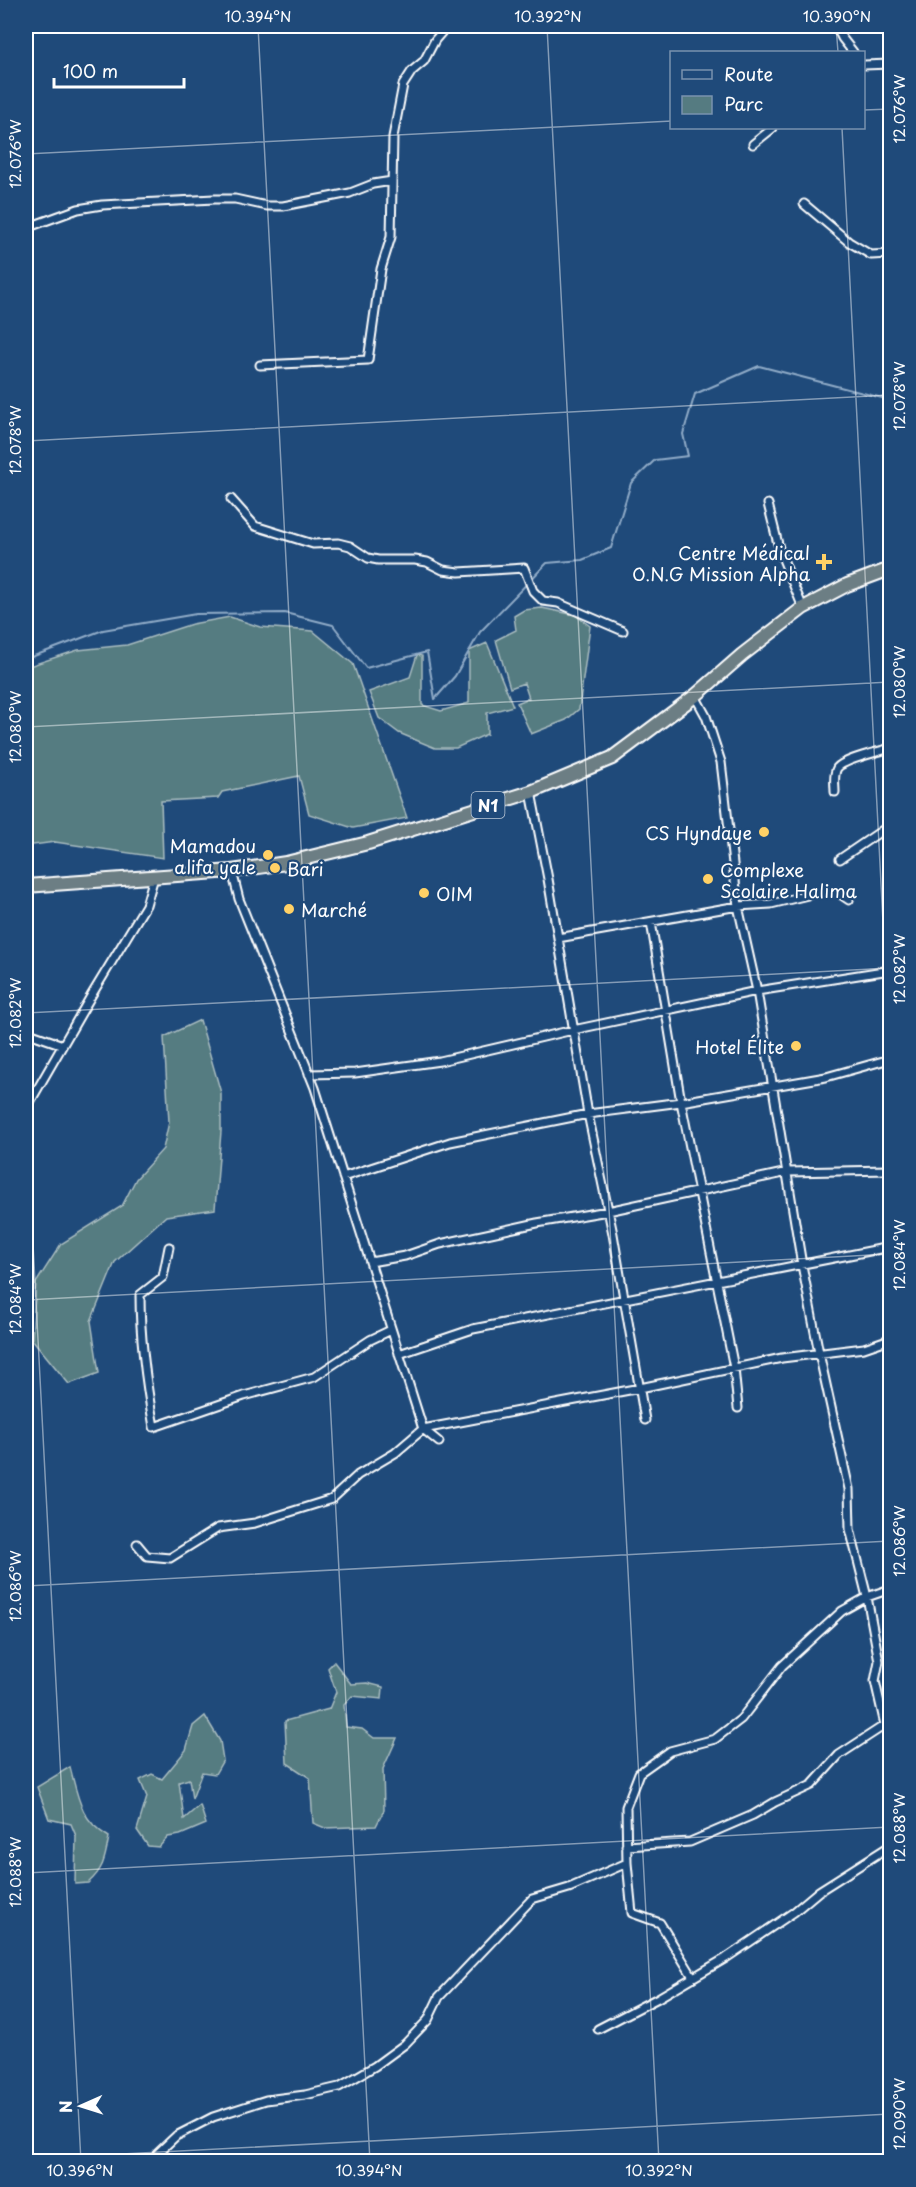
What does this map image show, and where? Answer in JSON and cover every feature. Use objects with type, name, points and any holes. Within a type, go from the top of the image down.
[{"type":"highway","name":"N1","points":[[26,886],[232,871],[328,855],[531,792],[612,758],[695,696],[742,655],[803,608],[847,585],[891,569]]},
{"type":"street","points":[[260,365],[368,360],[381,269],[391,237],[393,137],[403,85],[412,71],[424,61],[435,40],[447,26]]},
{"type":"street","points":[[836,26],[852,51]]},
{"type":"street","points":[[865,65],[891,64]]},
{"type":"street","points":[[753,144],[772,129]]},
{"type":"street","points":[[26,228],[66,213],[102,205],[235,199],[267,207],[283,207],[350,193],[373,184],[392,181]]},
{"type":"street","points":[[804,204],[849,242],[871,255],[891,254]]},
{"type":"street","points":[[231,499],[255,526],[313,544],[338,543],[350,546],[368,558],[427,562],[451,572],[518,567],[526,571],[532,591],[543,601],[558,603],[623,631]]},
{"type":"street","points":[[768,504],[780,552],[803,608]]},
{"type":"street","points":[[627,1846],[690,1842],[753,1815],[812,1785],[839,1755],[885,1725],[875,1681],[879,1661],[867,1597],[849,1529],[849,1489],[802,1265],[757,992],[738,906],[720,762],[706,716],[695,696]]},
{"type":"street","points":[[836,792],[835,777],[838,768],[846,762],[891,748]]},
{"type":"street","points":[[531,792],[645,1420]]},
{"type":"street","points":[[840,859],[891,825]]},
{"type":"street","points":[[232,871],[239,899],[309,1074],[423,1429],[439,1442]]},
{"type":"street","points":[[26,1109],[146,905],[154,877]]},
{"type":"street","points":[[558,938],[738,906],[771,904],[829,892],[837,892],[849,900]]},
{"type":"street","points":[[651,922],[681,1102],[734,1368],[738,1408]]},
{"type":"street","points":[[26,926],[26,951]]},
{"type":"street","points":[[309,1074],[356,1073],[440,1061],[666,1010],[891,970]]},
{"type":"street","points":[[26,1032],[63,1045]]},
{"type":"street","points":[[343,1177],[450,1142],[588,1114],[681,1102],[826,1077],[891,1059]]},
{"type":"street","points":[[370,1262],[405,1256],[440,1244],[537,1223],[608,1211],[788,1172],[891,1170]]},
{"type":"street","points":[[169,1247],[163,1277],[140,1295],[140,1327],[146,1385],[154,1427],[244,1396],[314,1377],[370,1340],[391,1330]]},
{"type":"street","points":[[399,1354],[473,1329],[891,1247]]},
{"type":"street","points":[[138,1544],[147,1556],[170,1558],[219,1528],[255,1523],[332,1499],[358,1475],[395,1453],[423,1429],[640,1388],[782,1358],[864,1348],[891,1339]]},
{"type":"street","points":[[693,1977],[660,1923],[632,1913],[627,1863],[626,1807],[639,1773],[670,1751],[715,1739],[741,1719],[783,1666],[842,1611],[867,1597],[891,1589]]},
{"type":"street","points":[[598,2029],[693,1977],[794,1912],[819,1890],[891,1846]]},
{"type":"street","points":[[157,2154],[176,2136],[213,2117],[266,2100],[305,2095],[339,2087],[375,2066],[405,2044],[428,2020],[439,1997],[531,1899],[569,1888],[627,1863]]},
{"type":"green space","points":[[542,608],[575,615],[590,626],[579,709],[566,720],[531,734],[517,703],[529,698],[524,683],[510,688],[496,640],[516,630],[514,616],[524,610]]},
{"type":"green space","points":[[230,617],[260,627],[313,631],[353,664],[407,818],[353,828],[309,814],[299,776],[222,792],[218,798],[161,801],[163,858],[55,842],[26,846],[26,667],[78,650],[127,645],[192,624]]},
{"type":"green space","points":[[487,643],[513,706],[487,713],[487,734],[456,748],[435,748],[399,733],[379,718],[369,692],[410,677],[417,655],[422,656],[422,705],[441,711],[469,703],[469,651]]},
{"type":"green space","points":[[200,1020],[221,1093],[221,1131],[215,1209],[166,1216],[115,1262],[91,1321],[99,1373],[69,1384],[32,1339],[36,1283],[61,1244],[122,1206],[136,1179],[163,1149],[169,1122],[164,1037]]},
{"type":"green space","points":[[334,1662],[351,1684],[367,1683],[383,1687],[382,1699],[352,1696],[344,1705],[346,1727],[362,1729],[374,1738],[397,1738],[383,1769],[384,1810],[376,1826],[325,1828],[313,1823],[310,1778],[287,1763],[285,1721],[329,1709],[336,1692],[328,1668]]},
{"type":"green space","points":[[205,1716],[220,1741],[223,1760],[215,1774],[202,1772],[192,1799],[189,1779],[179,1782],[184,1819],[200,1805],[206,1824],[180,1835],[168,1837],[159,1847],[148,1846],[137,1830],[147,1797],[140,1780],[152,1774],[162,1779],[186,1750],[193,1726]]},
{"type":"green space","points":[[70,1767],[78,1798],[86,1815],[99,1830],[109,1837],[103,1863],[88,1883],[75,1884],[76,1836],[71,1824],[49,1819],[37,1787]]},
{"type":"waterway","points":[[26,659],[103,630],[196,614],[285,613],[333,625],[366,668],[427,652],[435,699],[455,676],[480,632],[547,563],[582,560],[611,548],[631,483],[655,460],[688,456],[683,434],[695,394],[759,366],[890,400]]},
{"type":"place","name":"Centre Médical O.N.G Mission Alpha","points":[[824,562]]},
{"type":"place","name":"CS Hyndaye","points":[[764,832]]},
{"type":"place","name":"Mamadou alifa yale","points":[[268,855]]},
{"type":"place","name":"Bari","points":[[275,868]]},
{"type":"place","name":"Complexe Scolaire Halima","points":[[708,879]]},
{"type":"place","name":"OIM","points":[[424,893]]},
{"type":"place","name":"Marché","points":[[289,909]]},
{"type":"place","name":"Hotel Élite","points":[[796,1046]]}]
